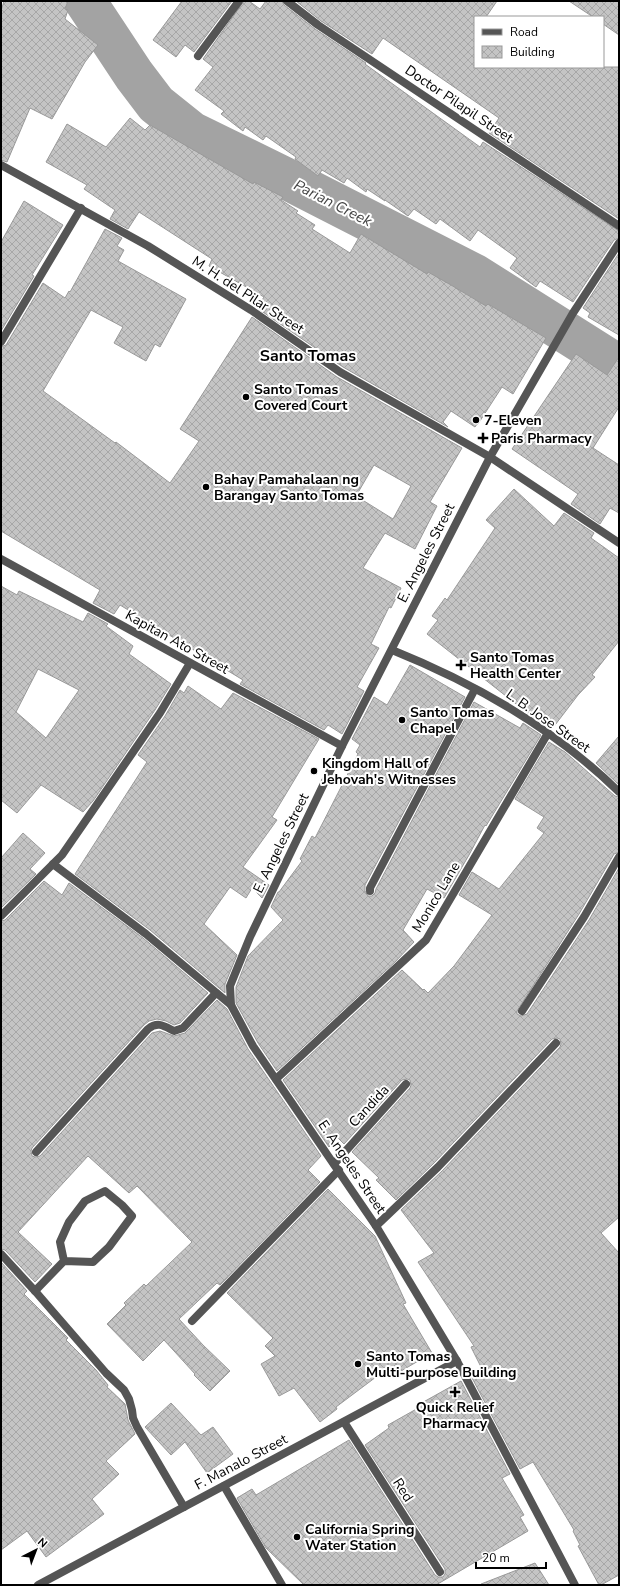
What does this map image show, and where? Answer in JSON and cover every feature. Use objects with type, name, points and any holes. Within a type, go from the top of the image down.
[{"type":"street","points":[[198,56],[239,1]]},
{"type":"street","name":"Doctor Pilapil Street","points":[[287,1],[318,25],[619,226]]},
{"type":"street","name":"M. H. del Pilar Street","points":[[1,165],[148,246],[251,310],[340,372],[490,457],[619,543]]},
{"type":"street","points":[[1,342],[80,208]]},
{"type":"street","name":"E. Angeles Street","points":[[575,1585],[457,1361],[376,1226],[253,1046],[231,1006],[230,986],[237,967],[342,746],[490,457],[570,317],[619,244]]},
{"type":"street","name":"Kapitan Ato Street","points":[[1,559],[342,746]]},
{"type":"street","name":"L. B. Jose Street","points":[[392,650],[475,689],[512,709],[548,733],[582,759],[619,792]]},
{"type":"street","points":[[1,916],[62,855],[160,713],[190,664]]},
{"type":"street","points":[[370,892],[370,888],[475,689]]},
{"type":"street","name":"Monico Lane","points":[[276,1079],[426,940],[548,733]]},
{"type":"street","points":[[522,1011],[584,917],[619,857]]},
{"type":"street","points":[[53,864],[146,934],[231,1006]]},
{"type":"street","points":[[36,1152],[148,1029],[153,1025],[159,1024],[174,1031],[183,1028],[216,993]]},
{"type":"street","points":[[376,1226],[438,1167],[556,1043]]},
{"type":"street","name":"Candida","points":[[192,1321],[336,1167],[406,1084]]},
{"type":"street","points":[[35,1291],[64,1261],[93,1262],[109,1247],[132,1216],[122,1205],[105,1191],[85,1201],[69,1222],[60,1242],[64,1261]]},
{"type":"street","points":[[1,1254],[106,1373],[124,1390],[129,1399],[133,1418],[137,1427],[184,1507]]},
{"type":"street","name":"F. Manalo Street","points":[[38,1585],[457,1361]]},
{"type":"street","name":"Red","points":[[344,1422],[440,1572]]},
{"type":"street","points":[[224,1486],[282,1585]]},
{"type":"building","points":[[4,1],[68,1],[65,9],[68,10],[65,19],[98,45],[85,62],[52,119],[30,108],[7,162],[1,160],[1,11]]},
{"type":"building","points":[[182,1],[232,1],[194,52],[185,45],[176,57],[153,40]]},
{"type":"building","points":[[244,1],[249,1],[260,9],[266,1],[282,1],[284,5],[315,29],[366,63],[365,64],[480,147],[483,142],[619,231],[619,238],[614,240],[573,302],[540,281],[536,287],[510,268],[517,258],[478,230],[470,241],[440,219],[436,224],[414,209],[408,216],[367,189],[366,192],[347,178],[344,183],[322,170],[318,176],[295,159],[296,157],[266,136],[263,140],[245,127],[243,131],[221,114],[224,111],[195,90],[213,67],[203,59]]},
{"type":"building","points":[[296,1],[497,1],[487,16],[474,16],[474,68],[619,67],[619,219],[489,133],[499,118],[383,38],[372,54],[321,21]]},
{"type":"building","points":[[569,1],[619,1],[619,35],[604,25],[604,16],[592,16]]},
{"type":"building","points":[[130,118],[145,130],[150,125],[253,184],[254,182],[283,197],[281,200],[298,211],[296,213],[315,225],[312,229],[350,253],[361,234],[427,274],[428,272],[486,306],[488,304],[546,338],[513,394],[502,387],[475,427],[451,411],[443,422],[448,427],[343,367],[257,308],[264,297],[209,266],[212,259],[139,212],[128,229],[110,219],[115,210],[84,189],[87,185],[46,162],[67,124],[106,147]]},
{"type":"building","points":[[24,201],[63,225],[32,275],[34,276],[1,331],[1,242]]},
{"type":"building","points":[[105,229],[122,238],[117,246],[124,250],[118,261],[186,299],[160,347],[155,344],[146,361],[114,343],[123,327],[91,310],[43,391],[115,443],[116,442],[170,483],[199,441],[180,429],[252,317],[337,377],[462,448],[430,502],[437,506],[415,549],[385,533],[363,568],[401,588],[391,608],[389,607],[371,644],[379,648],[357,687],[364,691],[342,734],[328,725],[324,730],[240,684],[243,680],[120,605],[114,614],[93,603],[100,590],[1,531],[1,347],[6,345],[43,283],[65,298],[69,291],[70,292]],"holes":[[[374,465],[411,486],[393,519],[356,496]]]},
{"type":"building","points":[[619,253],[619,335],[588,317],[590,313],[583,308]]},
{"type":"building","points":[[576,354],[607,375],[619,357],[619,407],[593,448],[619,465],[619,513],[610,508],[600,524],[571,504],[578,494],[512,449]]},
{"type":"building","points":[[514,489],[554,526],[564,513],[594,533],[591,538],[619,558],[619,641],[592,675],[595,677],[578,695],[552,729],[525,711],[427,634],[438,620],[432,616],[445,598],[447,600],[495,528],[486,520]]},
{"type":"building","points":[[1,586],[17,595],[19,591],[83,622],[88,613],[108,624],[106,626],[133,646],[129,654],[171,684],[93,801],[83,812],[41,785],[17,813],[1,800]],"holes":[[[38,669],[79,690],[46,738],[16,712]]]},
{"type":"building","points":[[410,665],[465,697],[365,885],[365,891],[368,896],[372,896],[375,893],[474,702],[520,728],[523,723],[541,735],[486,826],[485,825],[444,898],[427,889],[403,930],[414,942],[395,962],[277,1071],[258,1043],[236,1003],[236,987],[248,956],[283,920],[271,907],[278,892],[302,861],[300,859],[312,836],[315,838],[358,754],[356,752],[360,745],[352,739],[374,697],[387,705]]},
{"type":"building","points":[[188,686],[221,709],[233,693],[319,739],[272,817],[277,820],[243,867],[269,885],[262,898],[252,888],[246,898],[230,887],[204,924],[237,955],[225,984],[225,993],[150,930],[75,874],[147,762],[138,755],[165,716],[180,690],[184,693]]},
{"type":"building","points":[[619,736],[619,785],[596,763]]},
{"type":"building","points":[[549,742],[565,752],[615,796],[619,797],[619,852],[614,854],[579,914],[517,1011],[517,1014],[521,1016],[527,1014],[589,920],[619,868],[619,1217],[601,1233],[619,1253],[619,1575],[601,1585],[599,1585],[578,1546],[580,1545],[573,1531],[574,1530],[533,1462],[520,1469],[471,1376],[482,1369],[471,1347],[474,1346],[418,1262],[434,1253],[401,1210],[442,1171],[560,1047],[560,1039],[552,1039],[434,1163],[396,1200],[376,1180],[379,1178],[352,1152],[410,1088],[410,1080],[402,1080],[344,1144],[338,1138],[329,1147],[283,1080],[402,970],[428,993],[454,966],[492,915],[459,895],[472,872],[499,889],[544,833],[537,828],[544,817],[515,799]]},
{"type":"building","points":[[23,833],[45,853],[30,869],[36,874],[1,908],[1,858]]},
{"type":"building","points":[[44,881],[62,895],[69,883],[143,938],[208,993],[180,1023],[174,1025],[157,1019],[149,1021],[144,1025],[32,1148],[32,1156],[40,1156],[152,1033],[160,1031],[174,1036],[185,1033],[217,1000],[227,1009],[248,1049],[321,1156],[308,1170],[320,1182],[220,1285],[217,1283],[179,1319],[230,1371],[210,1391],[164,1340],[143,1361],[107,1324],[126,1305],[124,1303],[144,1284],[146,1286],[192,1242],[137,1186],[129,1193],[88,1156],[18,1232],[52,1264],[35,1282],[5,1250],[1,1249],[1,921],[5,920]]},
{"type":"building","points":[[328,1189],[375,1236],[406,1303],[403,1304],[432,1353],[389,1378],[384,1371],[336,1407],[337,1409],[320,1422],[294,1388],[279,1396],[261,1364],[275,1356],[265,1346],[273,1338],[227,1293]]},
{"type":"building","points":[[1,1262],[27,1291],[24,1294],[68,1338],[66,1340],[96,1370],[108,1385],[107,1387],[125,1404],[128,1420],[135,1434],[106,1461],[119,1474],[92,1499],[104,1514],[46,1557],[27,1531],[1,1550]]},
{"type":"building","points":[[461,1381],[510,1474],[502,1478],[524,1515],[520,1517],[528,1531],[436,1585],[304,1585],[266,1548],[237,1498],[252,1489],[256,1495],[349,1440],[435,1575],[438,1577],[443,1577],[445,1574],[445,1569],[365,1445],[389,1428],[388,1425],[420,1407],[418,1405]]},
{"type":"building","points":[[171,1403],[201,1435],[213,1427],[233,1454],[207,1473],[185,1442],[171,1455],[145,1427]]},
{"type":"building","points":[[535,1563],[549,1585],[481,1585],[481,1584]]},
{"type":"waterway","name":"Parian Creek","points":[[85,1],[134,75],[156,104],[191,132],[475,275],[619,366]]},
{"type":"place","name":"Santo Tomas Covered Court","points":[[246,397]]},
{"type":"place","name":"7-Eleven","points":[[476,420]]},
{"type":"place","name":"Paris Pharmacy","points":[[483,438]]},
{"type":"place","name":"Bahay Pamahalaan ng Barangay Santo Tomas","points":[[206,487]]},
{"type":"place","name":"Santo Tomas Health Center","points":[[461,665]]},
{"type":"place","name":"Santo Tomas Chapel","points":[[402,720]]},
{"type":"place","name":"Kingdom Hall of Jehovah's Witnesses","points":[[314,771]]},
{"type":"place","name":"Santo Tomas Multi-purpose Building","points":[[358,1364]]},
{"type":"place","name":"Quick Relief Pharmacy","points":[[455,1392]]},
{"type":"place","name":"California Spring Water Station","points":[[297,1537]]},
{"type":"district","name":"Santo Tomas","points":[[308,356]]}]
